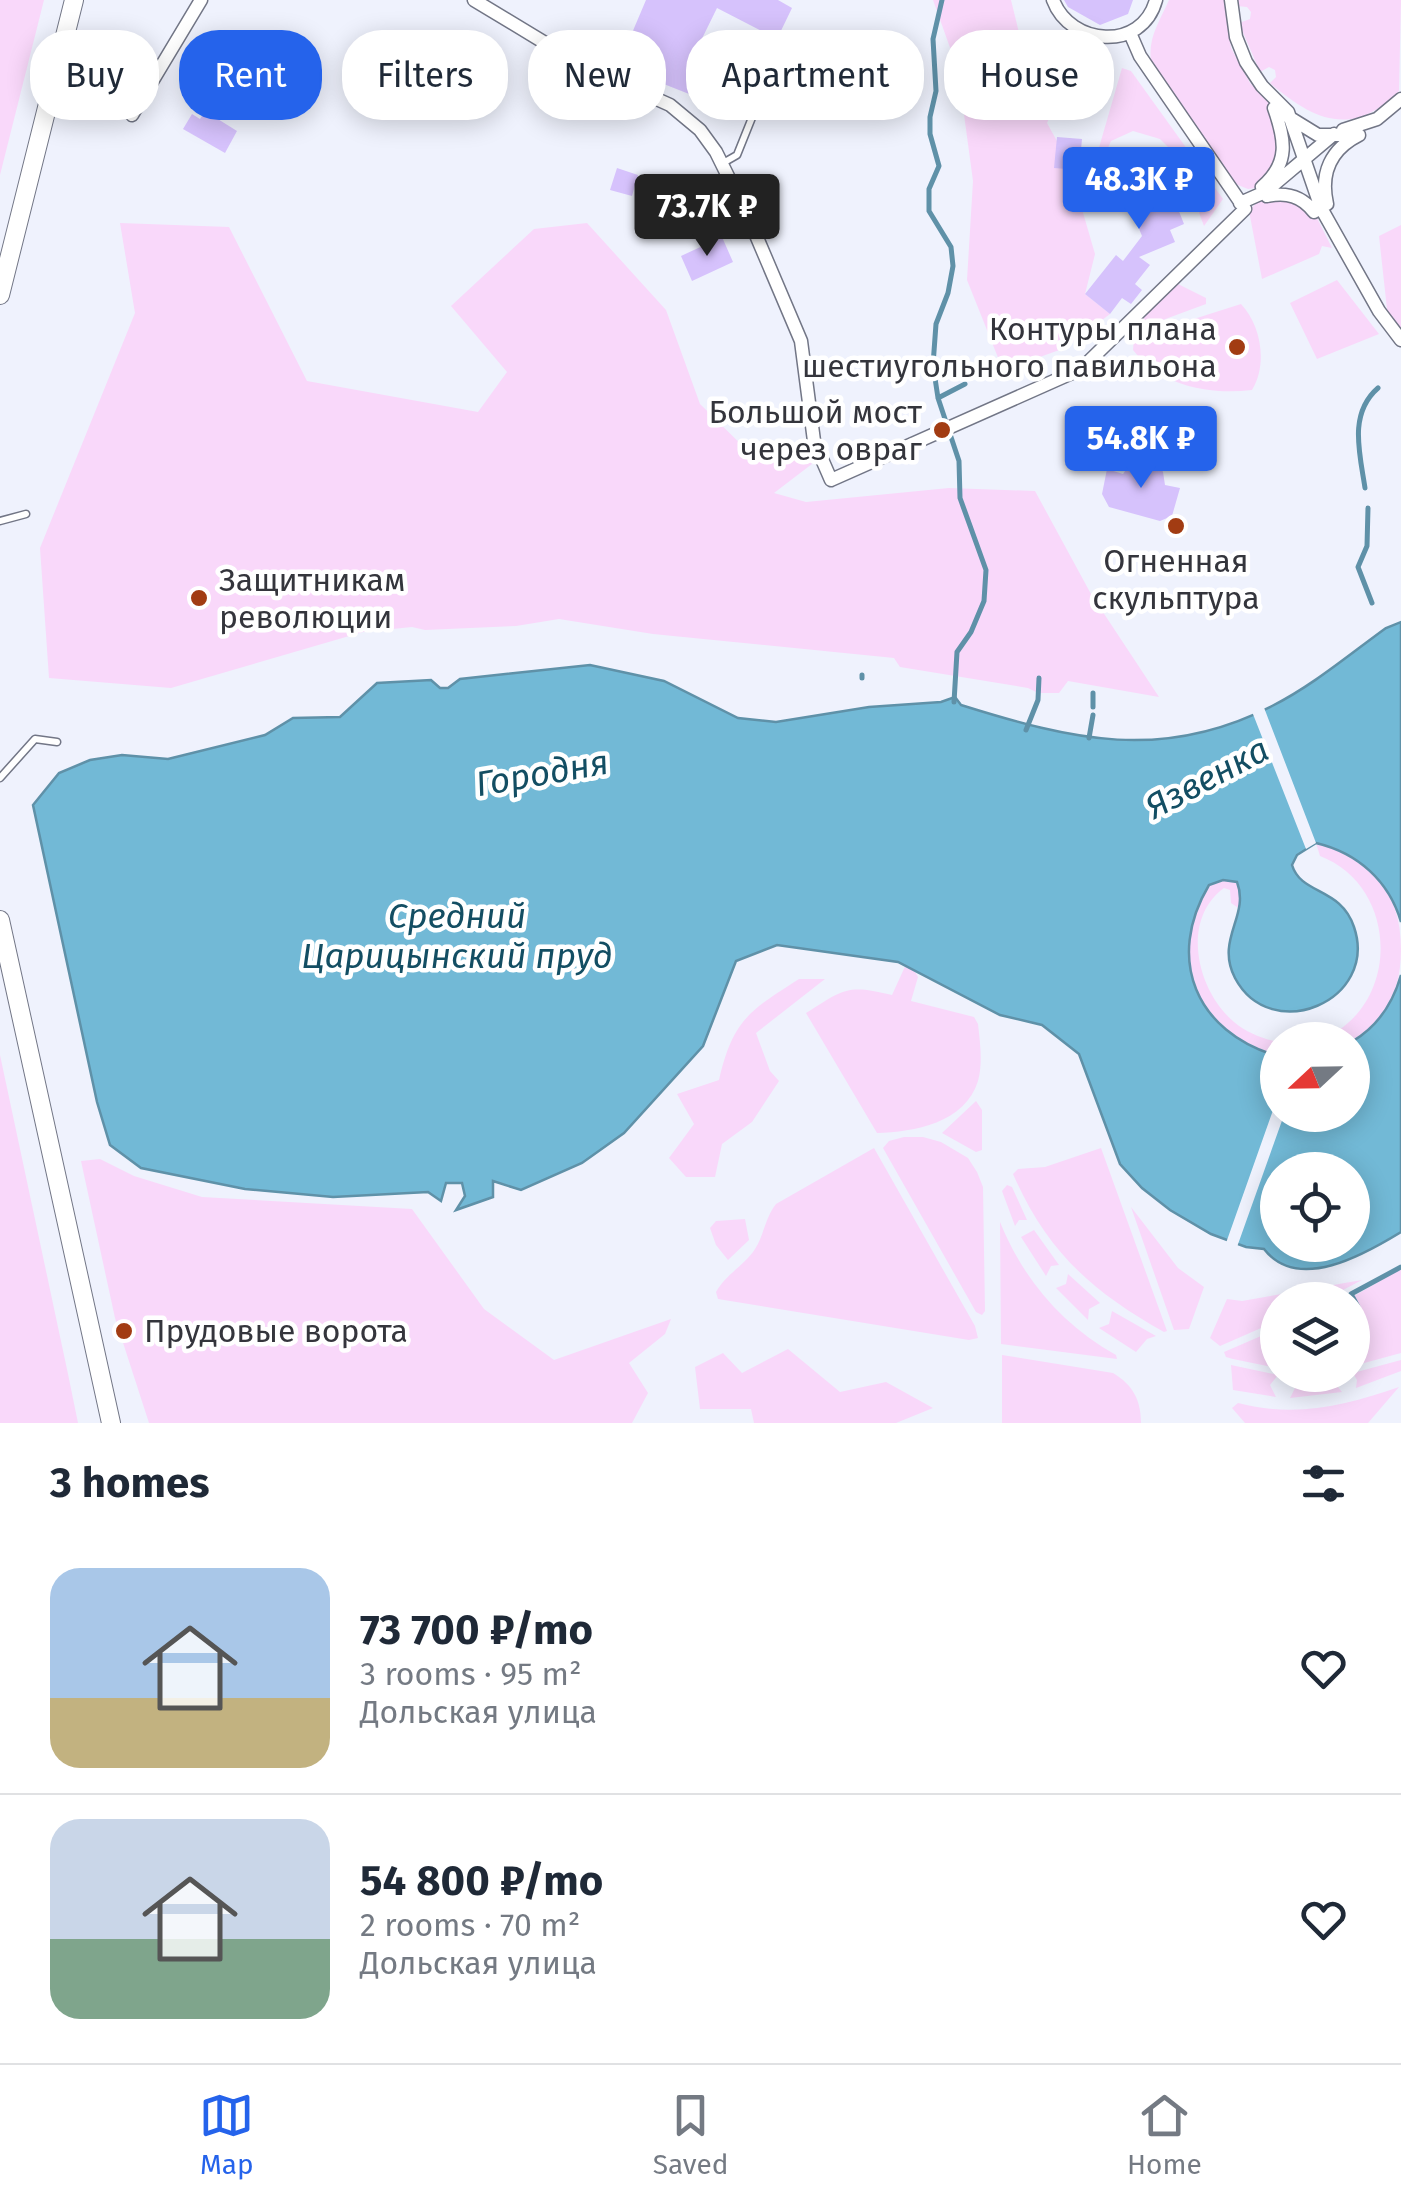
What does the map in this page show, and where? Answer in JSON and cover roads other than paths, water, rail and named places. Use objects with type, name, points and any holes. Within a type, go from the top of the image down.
[{"type":"main road","points":[[0,296],[74,0]]},
{"type":"main road","points":[[0,920],[110,1423]]},
{"type":"street","points":[[159,69],[200,0]]},
{"type":"street","points":[[474,0],[583,66],[670,106],[700,130],[722,164],[801,341],[817,451],[830,480],[1081,368],[1244,209],[1140,56],[1130,33]]},
{"type":"street","points":[[1053,0],[1057,12],[1071,27],[1094,36],[1112,37],[1130,33],[1145,22],[1156,0]]},
{"type":"street","points":[[1232,0],[1236,37],[1246,62],[1290,116],[1321,208],[1379,311],[1401,340]]},
{"type":"street","points":[[1240,203],[1266,192],[1334,134],[1377,119],[1401,99]]},
{"type":"street","points":[[1274,108],[1334,134],[1359,135],[1339,147],[1330,162],[1323,190],[1327,204],[1314,212],[1295,196],[1267,196],[1262,186],[1282,164],[1284,152],[1284,136],[1274,108]]},
{"type":"lane","points":[[722,164],[736,154],[750,120]]},
{"type":"lane","points":[[0,520],[26,514]]},
{"type":"lane","points":[[0,778],[36,739],[58,742]]},
{"type":"water","name":"Средний Царицынский пруд","points":[[1401,622],[1401,922],[1389,894],[1370,871],[1345,854],[1316,843],[1297,855],[1292,865],[1304,882],[1340,905],[1354,927],[1358,953],[1351,976],[1337,994],[1317,1006],[1295,1011],[1272,1009],[1251,998],[1235,978],[1230,964],[1230,939],[1239,906],[1237,882],[1223,880],[1209,885],[1196,913],[1190,965],[1196,989],[1208,1011],[1226,1030],[1260,1049],[1260,1132],[1370,1132],[1370,1028],[1394,995],[1401,975],[1401,1232],[1370,1249],[1370,1152],[1260,1152],[1260,1249],[1246,1247],[1211,1234],[1142,1188],[1120,1164],[1079,1054],[1042,1025],[1000,1015],[898,962],[777,945],[736,961],[703,1046],[624,1133],[582,1163],[521,1190],[493,1181],[493,1197],[456,1210],[465,1196],[462,1183],[446,1183],[441,1201],[428,1192],[333,1197],[245,1189],[141,1168],[110,1145],[97,1102],[33,805],[59,773],[90,760],[122,755],[168,759],[265,735],[293,718],[340,717],[377,683],[431,680],[440,688],[448,688],[460,679],[590,665],[664,681],[738,718],[776,722],[869,707],[941,702],[955,697],[961,705],[1041,728],[1117,740],[1155,740],[1232,723],[1272,706],[1386,628]]},
{"type":"water","name":"Средний Царицынский пруд","points":[[1278,1262],[1342,1262],[1313,1269]]},
{"type":"waterway","points":[[942,0],[933,39],[936,91],[930,117],[930,134],[939,166],[929,189],[929,211],[951,247],[953,266],[936,324],[933,365],[938,398],[959,461],[960,498],[986,570],[984,601],[971,632],[957,652],[954,702]]},
{"type":"waterway","points":[[938,398],[965,384]]},
{"type":"waterway","points":[[1365,488],[1359,422],[1378,388]]},
{"type":"waterway","points":[[1368,508],[1367,546],[1358,567],[1372,603]]},
{"type":"waterway","points":[[1026,730],[1038,700],[1039,678]]},
{"type":"waterway","points":[[1093,693],[1093,707]]},
{"type":"waterway","points":[[1089,738],[1093,715]]},
{"type":"waterway","points":[[1370,1284],[1401,1267]]},
{"type":"place","name":"Контуры плана шестиугольного павильона","points":[[1237,347]]},
{"type":"place","name":"Большой мост через овраг","points":[[942,430]]},
{"type":"place","name":"Огненная скульптура","points":[[1176,526]]},
{"type":"place","name":"Защитникам революции","points":[[199,598]]},
{"type":"place","name":"Прудовые ворота","points":[[124,1331]]},
{"type":"water label","name":"Городня","points":[[542,773]]},
{"type":"water label","name":"Язвенка","points":[[1207,778]]}]
